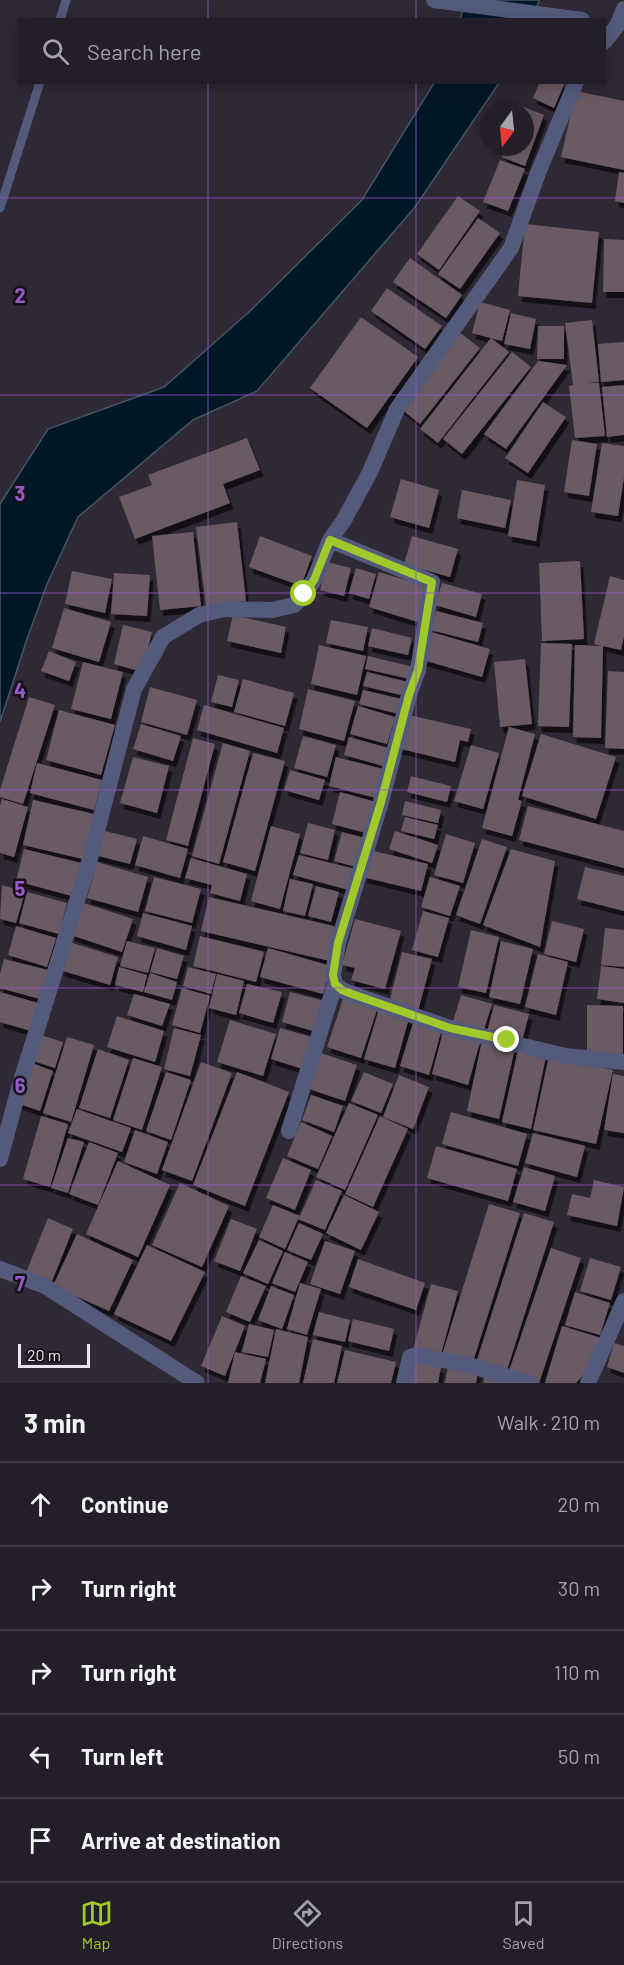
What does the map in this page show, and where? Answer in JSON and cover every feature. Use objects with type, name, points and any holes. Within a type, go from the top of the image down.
[{"type":"street","points":[[434,0],[577,18]]},
{"type":"street","points":[[606,39],[624,9]]},
{"type":"street","points":[[0,1159],[21,1081],[89,862],[134,689],[163,637],[199,615],[224,609],[273,610],[294,605],[314,580],[330,540],[344,520],[370,472],[397,409],[512,248],[538,173],[575,84]]},
{"type":"street","points":[[289,1131],[335,984],[333,975],[338,943],[418,670],[432,582],[330,540]]},
{"type":"street","points":[[335,984],[352,994],[450,1028],[565,1056],[624,1062]]},
{"type":"street","points":[[0,1269],[45,1286],[197,1383]]},
{"type":"street","points":[[588,1383],[624,1301]]},
{"type":"street","points":[[404,1383],[410,1357],[416,1355],[465,1364],[530,1383]]},
{"type":"lane","points":[[61,18],[66,0]]},
{"type":"lane","points":[[0,208],[39,84]]},
{"type":"water","points":[[466,0],[539,0],[533,18],[461,18]]},
{"type":"water","points":[[433,84],[498,84],[486,102],[480,102],[480,111],[415,207],[257,391],[193,420],[78,517],[47,584],[0,722],[0,504],[48,429],[164,387],[249,312],[362,200]]},
{"type":"building","points":[[539,84],[564,84],[554,108],[533,98]]},
{"type":"building","points":[[576,91],[624,101],[624,170],[561,157]]},
{"type":"building","points":[[534,111],[544,115],[534,142]]},
{"type":"building","points":[[502,156],[529,156],[525,166]]},
{"type":"building","points":[[500,160],[525,169],[508,211],[483,202]]},
{"type":"building","points":[[619,172],[624,173],[624,203],[615,201]]},
{"type":"building","points":[[458,196],[480,211],[439,270],[417,254]]},
{"type":"building","points":[[478,218],[500,233],[460,289],[438,274]]},
{"type":"building","points":[[525,224],[599,232],[592,303],[518,296]]},
{"type":"building","points":[[604,239],[624,240],[624,292],[603,292]]},
{"type":"building","points":[[410,258],[462,295],[446,318],[393,282]]},
{"type":"building","points":[[387,288],[442,326],[425,349],[371,311]]},
{"type":"building","points":[[480,302],[510,310],[502,341],[472,333]]},
{"type":"building","points":[[511,313],[536,319],[530,349],[504,344]]},
{"type":"building","points":[[361,317],[418,357],[367,428],[310,388]]},
{"type":"building","points":[[592,320],[599,382],[586,383],[599,383],[605,436],[575,438],[569,386],[573,385],[565,323]]},
{"type":"building","points":[[538,326],[564,326],[564,359],[537,359]]},
{"type":"building","points":[[459,332],[480,348],[420,424],[400,408]]},
{"type":"building","points":[[491,338],[509,352],[438,443],[420,429]]},
{"type":"building","points":[[624,342],[624,380],[601,382],[598,344]]},
{"type":"building","points":[[512,352],[531,367],[462,454],[443,439]]},
{"type":"building","points":[[538,361],[567,365],[506,449],[484,434]]},
{"type":"building","points":[[624,385],[624,435],[607,437],[602,387]]},
{"type":"building","points":[[543,402],[566,417],[528,473],[505,458]]},
{"type":"building","points":[[247,438],[260,470],[223,484],[230,503],[135,539],[119,497],[152,485],[148,475]]},
{"type":"building","points":[[572,440],[597,444],[589,496],[564,492]]},
{"type":"building","points":[[602,443],[624,446],[624,477],[618,516],[591,512]]},
{"type":"building","points":[[401,479],[439,490],[429,528],[390,517]]},
{"type":"building","points":[[517,480],[545,485],[536,541],[508,536]]},
{"type":"building","points":[[462,490],[511,500],[505,528],[457,518]]},
{"type":"building","points":[[237,522],[246,601],[206,606],[196,527]]},
{"type":"building","points":[[193,532],[201,606],[160,610],[152,536]]},
{"type":"building","points":[[260,536],[312,556],[301,586],[249,567]]},
{"type":"building","points":[[412,536],[458,549],[450,577],[404,564]]},
{"type":"building","points":[[580,561],[584,639],[542,641],[539,563]]},
{"type":"building","points":[[327,562],[351,568],[344,596],[320,590]]},
{"type":"building","points":[[356,568],[376,574],[369,599],[349,593]]},
{"type":"building","points":[[72,571],[112,579],[105,613],[65,604]]},
{"type":"building","points":[[379,572],[429,587],[418,622],[369,607]]},
{"type":"building","points":[[114,573],[150,575],[147,616],[111,614]]},
{"type":"building","points":[[610,576],[624,580],[624,636],[621,650],[603,646],[601,738],[573,737],[575,645],[602,646],[594,644]]},
{"type":"building","points":[[442,583],[482,594],[476,617],[435,605]]},
{"type":"building","points":[[64,608],[111,622],[99,662],[52,648]]},
{"type":"building","points":[[436,611],[483,623],[478,642],[431,630]]},
{"type":"building","points":[[233,615],[286,627],[281,653],[227,641]]},
{"type":"building","points":[[331,620],[368,627],[363,651],[326,643]]},
{"type":"building","points":[[123,625],[152,632],[142,672],[114,664]]},
{"type":"building","points":[[372,628],[412,638],[408,655],[368,646]]},
{"type":"building","points":[[431,632],[490,649],[482,677],[423,660]]},
{"type":"building","points":[[541,643],[572,644],[569,727],[538,726]]},
{"type":"building","points":[[319,645],[366,656],[357,695],[311,684]]},
{"type":"building","points":[[49,651],[76,662],[69,681],[41,671]]},
{"type":"building","points":[[368,656],[413,667],[410,679],[365,669]]},
{"type":"building","points":[[525,659],[532,724],[500,727],[494,662]]},
{"type":"building","points":[[83,662],[123,672],[111,719],[71,709]]},
{"type":"building","points":[[608,671],[624,672],[624,749],[605,748]]},
{"type":"building","points":[[367,672],[412,683],[409,697],[363,686]]},
{"type":"building","points":[[218,675],[239,680],[232,707],[211,702]]},
{"type":"building","points":[[243,679],[294,693],[285,726],[234,712]]},
{"type":"building","points":[[150,687],[197,700],[187,735],[141,722]]},
{"type":"building","points":[[308,689],[355,701],[344,741],[299,729]]},
{"type":"building","points":[[363,690],[406,700],[403,715],[359,704]]},
{"type":"building","points":[[29,697],[55,705],[23,804],[0,797],[0,790]]},
{"type":"building","points":[[204,705],[284,728],[277,753],[197,730]]},
{"type":"building","points":[[358,706],[395,717],[387,744],[350,734]]},
{"type":"building","points":[[59,710],[115,725],[101,775],[46,760]]},
{"type":"building","points":[[404,714],[471,729],[468,742],[460,740],[455,762],[397,748]]},
{"type":"building","points":[[141,724],[181,736],[173,761],[133,749]]},
{"type":"building","points":[[509,727],[535,734],[518,800],[522,801],[512,836],[482,828]]},
{"type":"building","points":[[541,734],[616,757],[596,819],[522,796]]},
{"type":"building","points":[[303,736],[336,745],[327,777],[294,768]]},
{"type":"building","points":[[349,737],[392,749],[387,767],[344,755]]},
{"type":"building","points":[[193,738],[215,744],[188,846],[166,840]]},
{"type":"building","points":[[223,743],[250,751],[219,864],[192,856]]},
{"type":"building","points":[[471,745],[499,753],[483,809],[454,801]]},
{"type":"building","points":[[253,753],[285,761],[255,871],[223,862]]},
{"type":"building","points":[[133,757],[169,766],[157,813],[120,803]]},
{"type":"building","points":[[336,757],[387,770],[380,799],[329,786]]},
{"type":"building","points":[[37,763],[102,780],[94,810],[30,793]]},
{"type":"building","points":[[290,770],[325,780],[319,800],[284,790]]},
{"type":"building","points":[[411,776],[451,786],[447,802],[407,792]]},
{"type":"building","points":[[340,792],[379,803],[370,834],[332,824]]},
{"type":"building","points":[[2,799],[28,807],[14,857],[0,853]]},
{"type":"building","points":[[33,800],[94,814],[83,859],[23,845]]},
{"type":"building","points":[[405,801],[441,810],[438,823],[402,815]]},
{"type":"building","points":[[528,806],[624,831],[624,868],[519,840]]},
{"type":"building","points":[[405,817],[438,825],[434,839],[401,831]]},
{"type":"building","points":[[308,823],[335,830],[328,860],[300,853]]},
{"type":"building","points":[[271,826],[300,834],[280,909],[251,901]]},
{"type":"building","points":[[101,830],[137,839],[130,864],[95,855]]},
{"type":"building","points":[[395,831],[438,845],[432,863],[389,849]]},
{"type":"building","points":[[342,832],[368,839],[360,868],[334,861]]},
{"type":"building","points":[[446,834],[475,843],[463,883],[434,875]]},
{"type":"building","points":[[143,836],[188,849],[180,878],[135,865]]},
{"type":"building","points":[[482,839],[507,847],[480,924],[456,915]]},
{"type":"building","points":[[24,849],[81,863],[72,896],[16,881]]},
{"type":"building","points":[[511,849],[555,861],[540,947],[483,925]]},
{"type":"building","points":[[370,850],[428,864],[421,891],[363,877]]},
{"type":"building","points":[[299,855],[355,869],[349,890],[293,875]]},
{"type":"building","points":[[191,858],[247,874],[240,901],[210,893],[212,885],[185,878]]},
{"type":"building","points":[[97,862],[148,877],[138,912],[87,898]]},
{"type":"building","points":[[585,867],[624,876],[624,911],[577,899]]},
{"type":"building","points":[[154,877],[201,889],[192,923],[145,911]]},
{"type":"building","points":[[430,877],[460,886],[450,916],[421,907]]},
{"type":"building","points":[[290,879],[313,884],[305,916],[283,911]]},
{"type":"building","points":[[2,885],[25,892],[16,923],[0,919]]},
{"type":"building","points":[[316,886],[339,892],[331,922],[308,916]]},
{"type":"building","points":[[27,892],[67,903],[59,934],[19,923]]},
{"type":"building","points":[[209,897],[338,927],[330,961],[201,931]]},
{"type":"building","points":[[81,902],[133,919],[122,952],[71,935]]},
{"type":"building","points":[[423,911],[449,918],[438,957],[412,950]]},
{"type":"building","points":[[143,913],[192,926],[186,950],[137,936]]},
{"type":"building","points":[[355,919],[401,931],[385,989],[351,980],[355,968],[342,965]]},
{"type":"building","points":[[552,921],[584,929],[576,962],[544,954]]},
{"type":"building","points":[[16,926],[56,938],[47,967],[8,955]]},
{"type":"building","points":[[605,928],[624,930],[624,967],[601,965]]},
{"type":"building","points":[[471,930],[499,937],[486,993],[458,987]]},
{"type":"building","points":[[200,936],[264,952],[256,982],[193,966]]},
{"type":"building","points":[[127,941],[155,948],[148,973],[120,966]]},
{"type":"building","points":[[501,941],[533,949],[520,1004],[489,997]]},
{"type":"building","points":[[69,942],[118,957],[110,985],[60,970]]},
{"type":"building","points":[[157,948],[184,956],[177,979],[150,972]]},
{"type":"building","points":[[268,948],[331,966],[323,994],[260,977]]},
{"type":"building","points":[[402,952],[432,959],[418,1011],[389,1003]]},
{"type":"building","points":[[538,954],[568,962],[556,1015],[525,1007]]},
{"type":"building","points":[[4,959],[48,970],[40,999],[0,988],[0,974]]},
{"type":"building","points":[[601,966],[624,969],[624,1003],[597,999]]},
{"type":"building","points":[[119,967],[147,975],[143,992],[115,985]]},
{"type":"building","points":[[188,967],[216,974],[211,994],[183,986]]},
{"type":"building","points":[[150,973],[177,982],[172,1000],[144,992]]},
{"type":"building","points":[[217,974],[244,981],[236,1015],[209,1008]]},
{"type":"building","points":[[247,984],[282,992],[273,1023],[239,1013]]},
{"type":"building","points":[[182,988],[210,996],[200,1033],[172,1025]]},
{"type":"building","points":[[0,992],[38,1003],[31,1031],[0,1022]]},
{"type":"building","points":[[290,992],[328,1002],[320,1033],[282,1022]]},
{"type":"building","points":[[134,994],[170,1004],[162,1026],[127,1015]]},
{"type":"building","points":[[461,995],[492,1004],[483,1033],[452,1025]]},
{"type":"building","points":[[344,996],[378,1007],[361,1058],[327,1047]]},
{"type":"building","points":[[494,1005],[529,1014],[522,1041],[487,1032]]},
{"type":"building","points":[[587,1005],[623,1006],[623,1054],[587,1054]]},
{"type":"building","points":[[379,1009],[409,1018],[395,1068],[364,1059]]},
{"type":"building","points":[[117,1016],[164,1031],[155,1062],[107,1047]]},
{"type":"building","points":[[230,1020],[276,1034],[263,1076],[217,1062]]},
{"type":"building","points":[[413,1023],[441,1032],[429,1075],[400,1066]]},
{"type":"building","points":[[174,1028],[201,1035],[190,1076],[164,1069]]},
{"type":"building","points":[[280,1028],[315,1038],[306,1070],[271,1059]]},
{"type":"building","points":[[443,1032],[480,1042],[468,1085],[432,1074]]},
{"type":"building","points":[[38,1034],[63,1042],[55,1068],[30,1060]]},
{"type":"building","points":[[67,1037],[94,1045],[71,1122],[43,1113]]},
{"type":"building","points":[[482,1041],[515,1048],[499,1119],[467,1111]]},
{"type":"building","points":[[98,1049],[129,1060],[110,1118],[79,1108]]},
{"type":"building","points":[[518,1050],[546,1056],[531,1129],[502,1122]]},
{"type":"building","points":[[318,1052],[357,1065],[345,1101],[306,1088]]},
{"type":"building","points":[[549,1056],[613,1070],[596,1144],[533,1130]]},
{"type":"building","points":[[133,1058],[162,1067],[142,1130],[113,1120]]},
{"type":"building","points":[[29,1062],[53,1071],[40,1111],[17,1103]]},
{"type":"building","points":[[201,1062],[232,1073],[192,1181],[162,1170]]},
{"type":"building","points":[[166,1072],[191,1080],[171,1140],[146,1131]]},
{"type":"building","points":[[237,1072],[289,1092],[245,1206],[193,1185]]},
{"type":"building","points":[[364,1072],[393,1084],[381,1113],[351,1101]]},
{"type":"building","points":[[613,1074],[624,1076],[624,1133],[604,1130]]},
{"type":"building","points":[[399,1075],[429,1087],[413,1129],[383,1117]]},
{"type":"building","points":[[311,1095],[343,1106],[334,1132],[302,1120]]},
{"type":"building","points":[[349,1103],[378,1115],[345,1190],[316,1177]]},
{"type":"building","points":[[77,1109],[131,1128],[122,1152],[68,1133]]},
{"type":"building","points":[[451,1112],[527,1134],[518,1166],[442,1144]]},
{"type":"building","points":[[41,1116],[68,1124],[50,1187],[23,1179]]},
{"type":"building","points":[[380,1116],[408,1129],[373,1207],[345,1194]]},
{"type":"building","points":[[301,1122],[332,1136],[318,1169],[287,1156]]},
{"type":"building","points":[[135,1130],[168,1142],[157,1174],[124,1162]]},
{"type":"building","points":[[533,1133],[585,1146],[577,1177],[525,1163]]},
{"type":"building","points":[[68,1138],[84,1142],[68,1193],[51,1188]]},
{"type":"building","points":[[89,1142],[118,1153],[98,1205],[69,1194]]},
{"type":"building","points":[[436,1146],[517,1169],[508,1201],[427,1178]]},
{"type":"building","points":[[283,1158],[311,1170],[295,1210],[266,1198]]},
{"type":"building","points":[[118,1161],[170,1185],[138,1257],[86,1234]]},
{"type":"building","points":[[524,1167],[555,1176],[545,1211],[513,1202]]},
{"type":"building","points":[[316,1180],[342,1191],[325,1230],[298,1219],[285,1249],[259,1237],[273,1205],[300,1216]]},
{"type":"building","points":[[594,1180],[624,1187],[617,1226],[567,1215],[572,1194],[590,1198]]},
{"type":"building","points":[[180,1183],[229,1206],[202,1267],[152,1245]]},
{"type":"building","points":[[344,1195],[379,1212],[361,1250],[326,1233]]},
{"type":"building","points":[[489,1204],[520,1213],[472,1365],[442,1355]]},
{"type":"building","points":[[524,1213],[554,1222],[506,1373],[476,1363]]},
{"type":"building","points":[[48,1218],[73,1229],[50,1286],[25,1275]]},
{"type":"building","points":[[231,1219],[257,1229],[240,1271],[214,1261]]},
{"type":"building","points":[[299,1223],[323,1234],[311,1260],[287,1250]]},
{"type":"building","points":[[77,1234],[133,1260],[109,1311],[53,1286]]},
{"type":"building","points":[[259,1240],[283,1251],[268,1284],[243,1273]]},
{"type":"building","points":[[325,1241],[355,1251],[340,1294],[310,1284]]},
{"type":"building","points":[[147,1245],[205,1272],[171,1341],[114,1314]]},
{"type":"building","points":[[551,1248],[581,1258],[539,1383],[535,1383],[508,1374]]},
{"type":"building","points":[[285,1252],[308,1262],[295,1292],[272,1283]]},
{"type":"building","points":[[590,1258],[621,1267],[611,1300],[580,1291]]},
{"type":"building","points":[[358,1259],[425,1283],[416,1310],[349,1287]]},
{"type":"building","points":[[241,1276],[266,1286],[250,1322],[226,1312]]},
{"type":"building","points":[[300,1283],[321,1289],[307,1335],[287,1329]]},
{"type":"building","points":[[431,1284],[458,1291],[440,1358],[413,1350]]},
{"type":"building","points":[[271,1286],[294,1295],[282,1329],[258,1320]]},
{"type":"building","points":[[575,1292],[610,1303],[600,1335],[565,1325]]},
{"type":"building","points":[[319,1312],[350,1320],[345,1342],[313,1335]]},
{"type":"building","points":[[222,1316],[245,1326],[225,1376],[201,1366]]},
{"type":"building","points":[[353,1319],[394,1329],[389,1351],[348,1341]]},
{"type":"building","points":[[249,1324],[274,1330],[268,1357],[242,1352]]},
{"type":"building","points":[[562,1326],[601,1338],[583,1375],[576,1383],[545,1383]]},
{"type":"building","points":[[276,1329],[308,1337],[299,1383],[265,1383]]},
{"type":"building","points":[[313,1339],[342,1346],[334,1383],[303,1383]]},
{"type":"building","points":[[614,1343],[624,1346],[624,1373],[607,1367]]},
{"type":"building","points":[[345,1350],[396,1362],[391,1383],[337,1383]]},
{"type":"building","points":[[235,1352],[266,1359],[260,1383],[228,1383]]},
{"type":"building","points":[[413,1361],[441,1367],[438,1383],[409,1383]]},
{"type":"building","points":[[448,1366],[478,1372],[476,1383],[445,1383]]},
{"type":"building","points":[[486,1372],[517,1383],[483,1383]]},
{"type":"route","points":[[304,594],[314,580],[330,540],[432,582],[418,670],[338,943],[333,975],[335,984],[352,994],[450,1028],[507,1040]]}]
